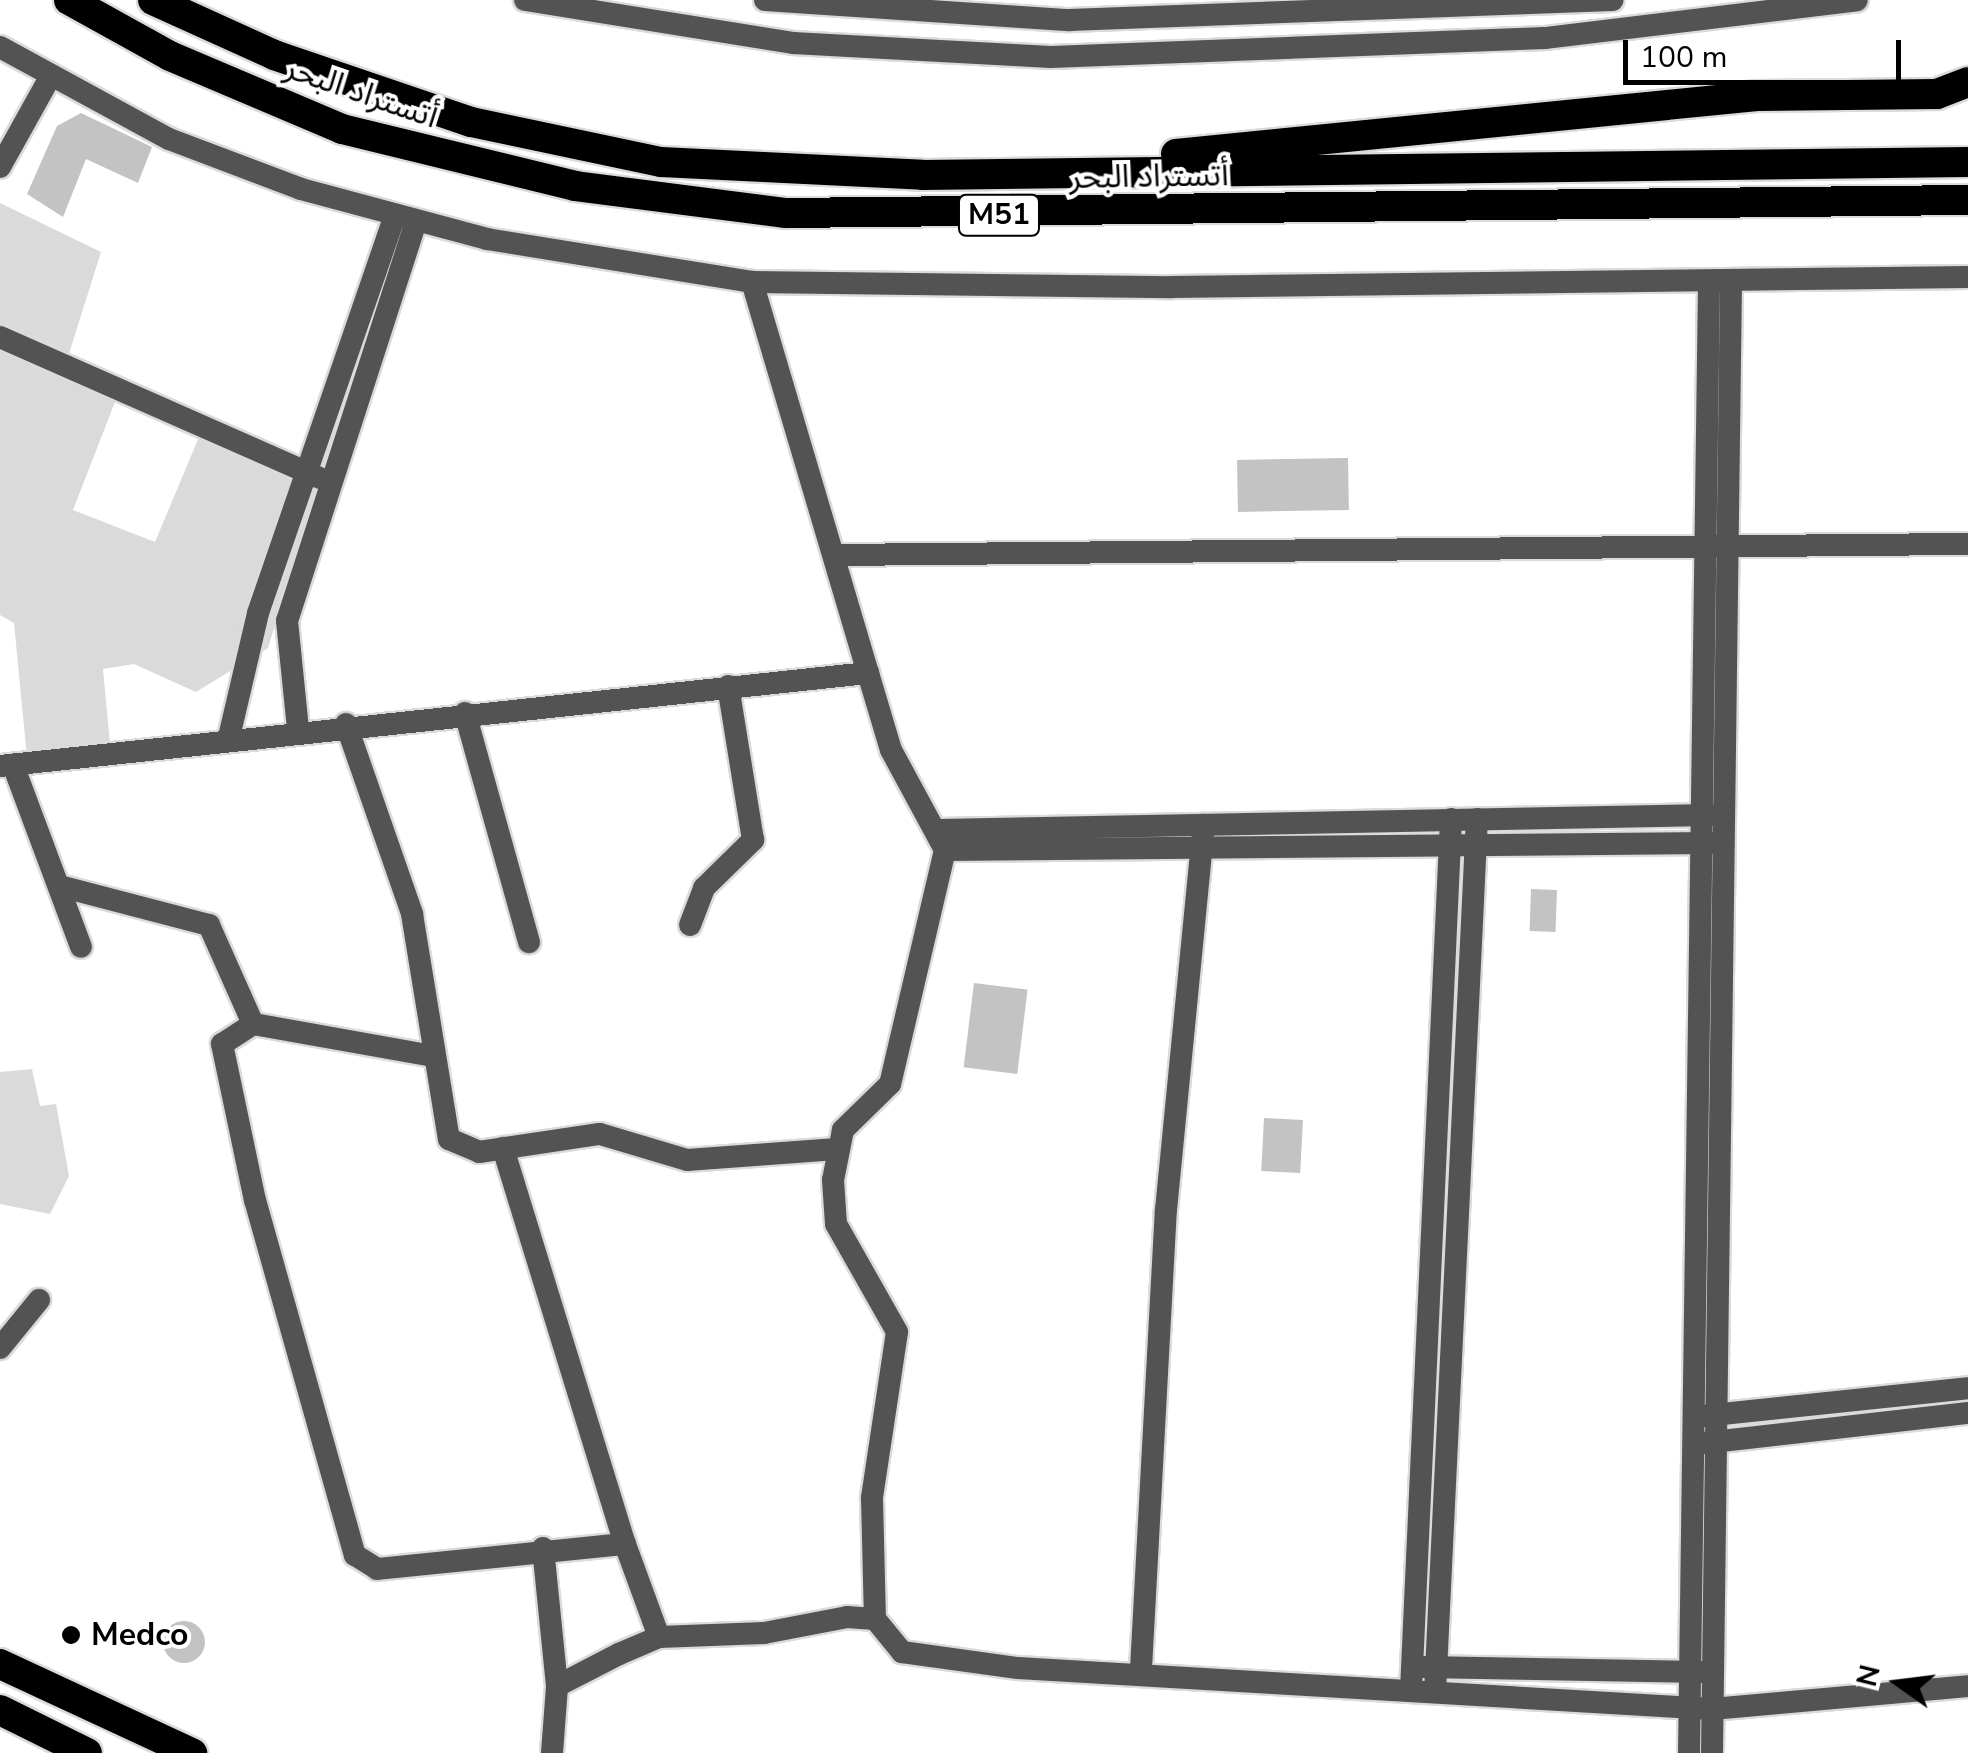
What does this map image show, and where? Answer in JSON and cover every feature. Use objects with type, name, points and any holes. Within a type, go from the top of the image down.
[{"type":"highway","name":"أتستراد البحر","points":[[69,0],[170,56],[342,129],[556,182],[766,211],[1968,200]]},
{"type":"highway","name":"أتستراد البحر","points":[[154,0],[274,56],[471,122],[661,162],[887,175],[1108,169],[1968,162]]},
{"type":"highway","points":[[1108,169],[1267,141],[1757,96],[1953,94],[1968,82]]},
{"type":"highway","points":[[0,1664],[192,1753]]},
{"type":"highway","points":[[43,1684],[10,1714],[87,1753]]},
{"type":"highway","points":[[48,1733],[71,1697]]},
{"type":"street","points":[[525,0],[792,43],[1051,57],[1544,38],[1858,0]]},
{"type":"street","points":[[766,0],[1069,20],[1613,0]]},
{"type":"street","points":[[0,47],[49,79],[168,140],[404,220],[752,282],[1968,277]]},
{"type":"street","points":[[0,166],[49,79]]},
{"type":"street","points":[[229,737],[258,613],[318,477],[404,220]]},
{"type":"street","points":[[1707,1416],[1724,844],[1726,544],[1720,281]]},
{"type":"street","points":[[1689,1753],[1701,1708],[1707,1442],[1696,842],[1701,546],[1720,281]]},
{"type":"street","points":[[752,282],[891,750],[942,840],[890,1084],[842,1130],[837,1150],[836,1224],[890,1311],[898,1349],[876,1458],[875,1619],[902,1652],[1018,1668],[1140,1668],[1374,1683],[1419,1675],[1702,1672]]},
{"type":"street","points":[[0,336],[318,477]]},
{"type":"street","points":[[298,729],[287,621],[318,477]]},
{"type":"street","points":[[835,555],[1968,544]]},
{"type":"street","points":[[82,947],[63,887],[6,765],[298,729],[868,673]]},
{"type":"street","points":[[690,924],[704,888],[753,840],[728,686]]},
{"type":"street","points":[[464,713],[529,942]]},
{"type":"street","points":[[346,724],[412,914],[449,1139],[479,1152],[588,1134],[687,1160],[837,1150]]},
{"type":"street","points":[[942,840],[1202,849],[1452,844],[1477,831],[1724,815]]},
{"type":"street","points":[[942,840],[1204,825],[1451,820],[1477,831],[1724,844]]},
{"type":"street","points":[[1451,820],[1419,1675],[1436,1692],[1701,1708],[1968,1686]]},
{"type":"street","points":[[1140,1668],[1166,1210],[1204,825]]},
{"type":"street","points":[[1419,1675],[1477,831]]},
{"type":"street","points":[[63,887],[209,926],[253,1024]]},
{"type":"street","points":[[433,1056],[253,1024],[228,1033],[222,1059],[360,1564],[376,1570],[543,1548],[625,1544]]},
{"type":"street","points":[[503,1148],[625,1544],[659,1637]]},
{"type":"street","points":[[0,1348],[38,1300]]},
{"type":"street","points":[[1707,1416],[1968,1388]]},
{"type":"street","points":[[1707,1442],[1968,1412]]},
{"type":"street","points":[[543,1548],[557,1686],[552,1753]]},
{"type":"street","points":[[557,1686],[659,1637],[875,1619]]},
{"type":"street","points":[[1701,1708],[1712,1753]]},
{"type":"shaded area","points":[[0,203],[101,252],[67,360],[120,389],[73,510],[155,542],[204,425],[321,472],[268,648],[196,692],[134,664],[103,669],[110,743],[27,758],[14,623],[0,615]]},
{"type":"shaded area","points":[[32,1069],[40,1106],[56,1104],[69,1176],[50,1214],[0,1204],[0,1072]]},
{"type":"building","points":[[81,113],[152,147],[138,183],[86,159],[63,217],[27,194],[57,126]]},
{"type":"building","points":[[1348,458],[1349,510],[1238,512],[1237,460]]},
{"type":"building","points":[[1531,889],[1557,890],[1556,932],[1530,931]]},
{"type":"building","points":[[974,983],[1028,990],[1017,1074],[964,1067]]},
{"type":"building","points":[[1264,1118],[1303,1120],[1300,1173],[1261,1171]]},
{"type":"building","points":[[184,1621],[199,1627],[205,1642],[199,1657],[184,1663],[169,1657],[163,1642],[169,1627]]},
{"type":"place","name":"Medco","points":[[71,1635]]}]
